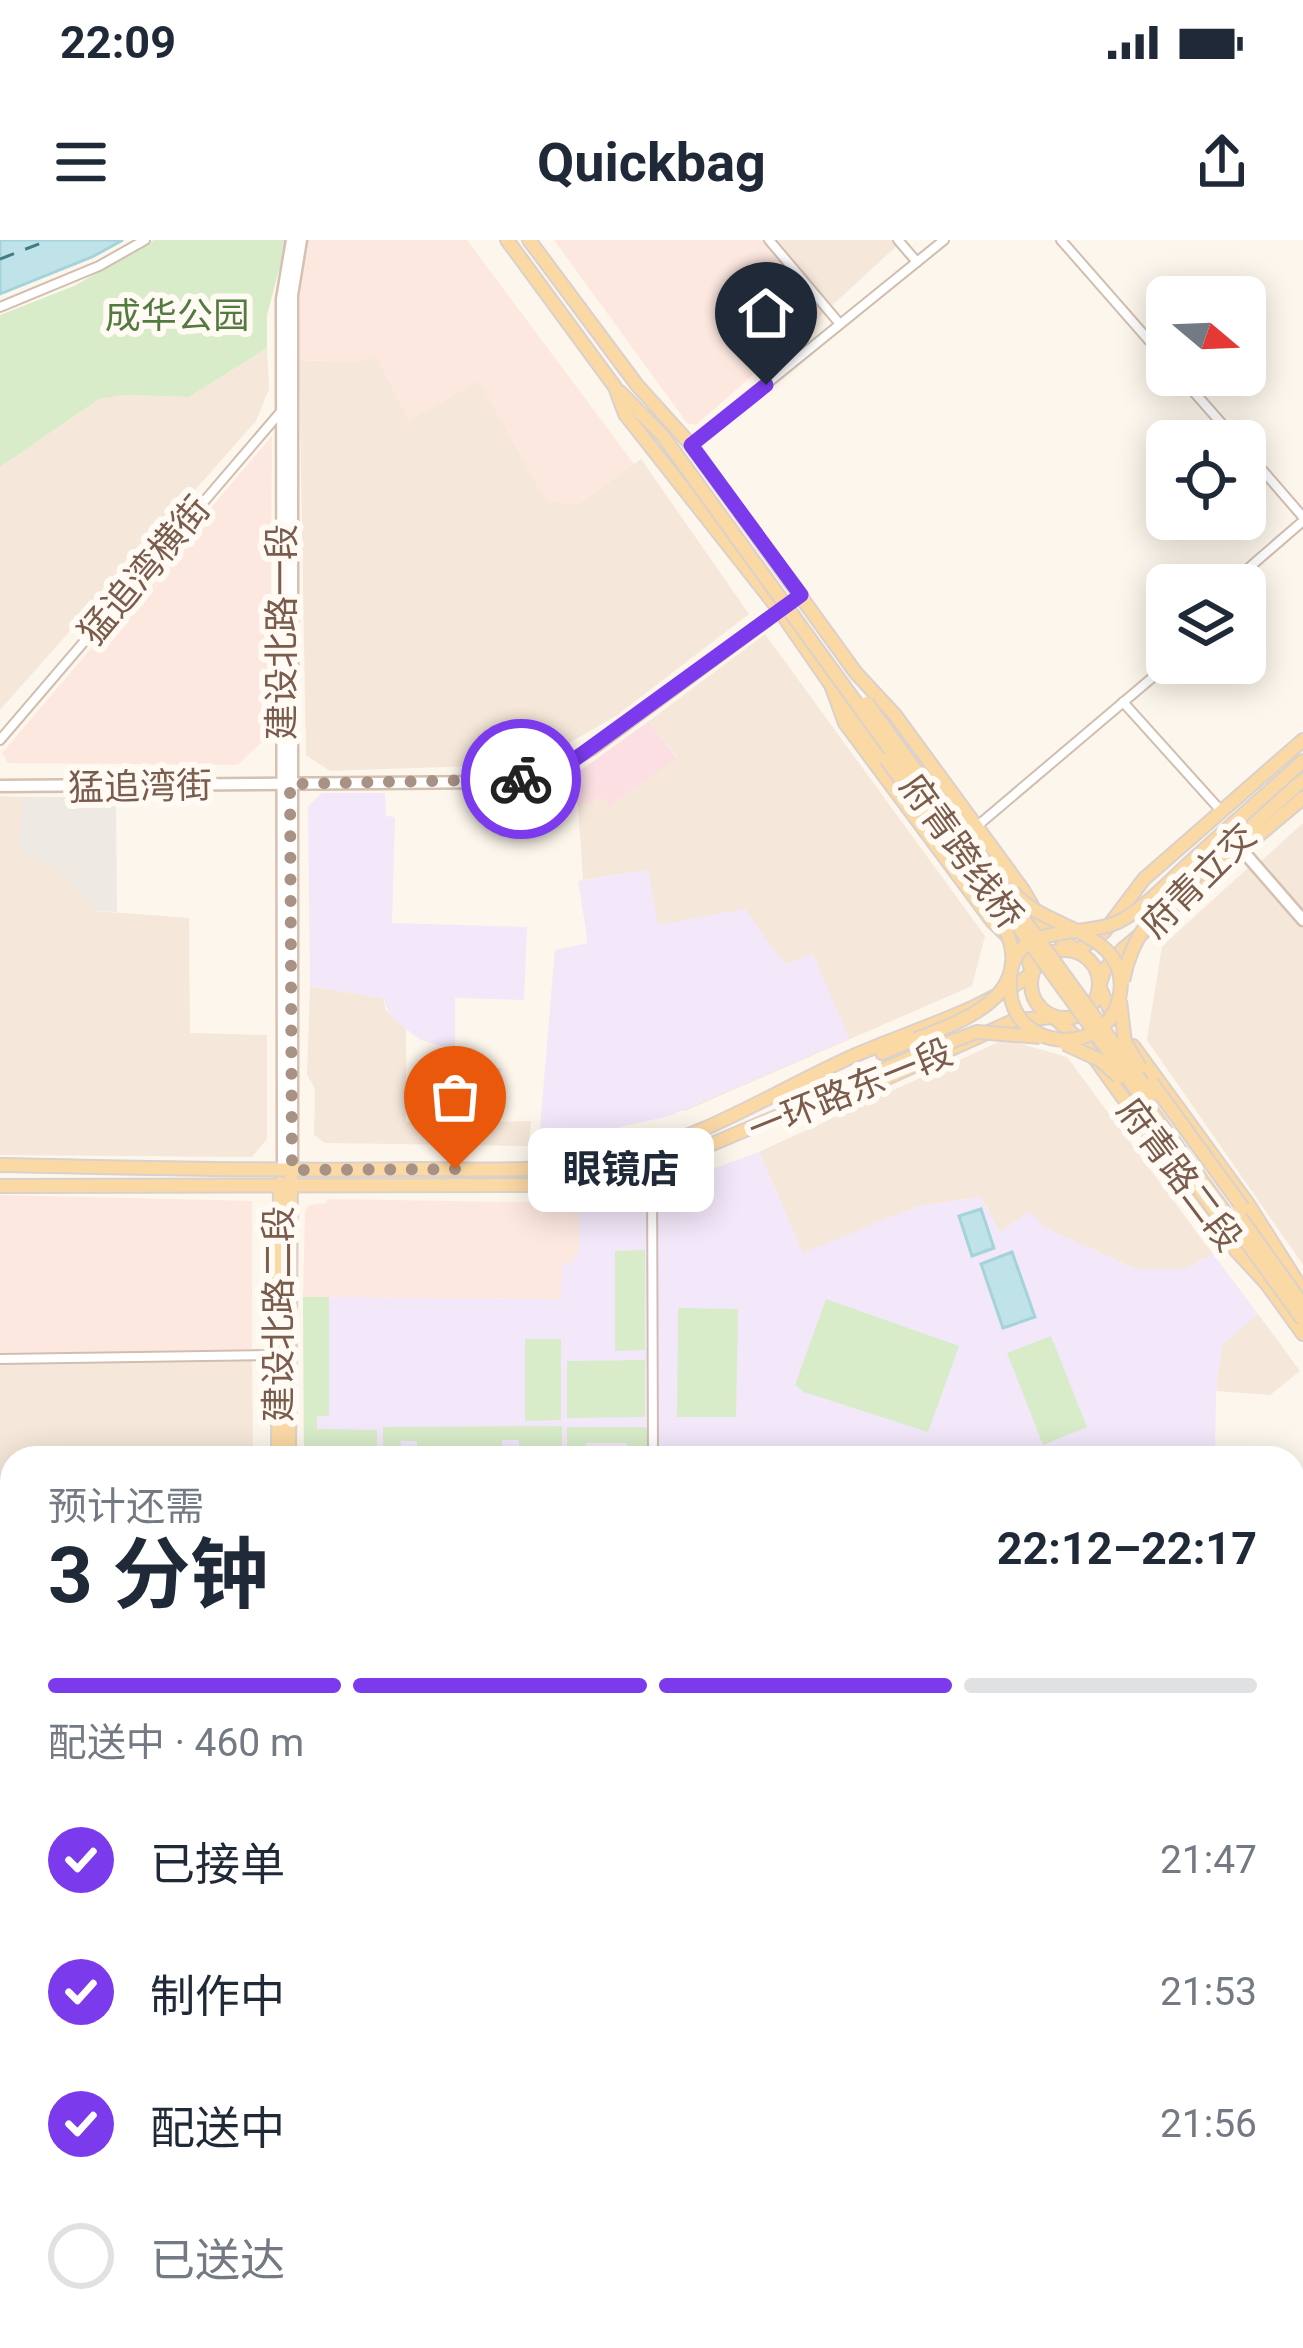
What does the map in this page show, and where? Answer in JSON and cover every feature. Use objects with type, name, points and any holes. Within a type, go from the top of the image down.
[{"type":"main road","name":"建设北路一段","points":[[287,1170],[283,277],[292,240]]},
{"type":"main road","name":"建设北路一段","points":[[287,407],[292,295],[301,240]]},
{"type":"main road","points":[[507,240],[616,387],[626,414],[780,611],[996,910],[1010,933],[1012,1004],[1020,1018],[1045,1038]]},
{"type":"main road","points":[[529,240],[637,385],[691,445],[856,673],[896,715],[1042,922],[1094,965],[1100,986]]},
{"type":"main road","name":"府青跨线桥","points":[[637,385],[666,434],[1303,1320]]},
{"type":"main road","name":"府青跨线桥","points":[[616,387],[666,434],[1303,1304]]},
{"type":"main road","name":"猛追湾街","points":[[0,786],[496,782],[564,767],[801,595]]},
{"type":"main road","name":"府青立交","points":[[856,673],[1018,898],[1035,912],[1105,947],[1120,979],[1125,1042],[1134,1059],[1286,1269]]},
{"type":"main road","points":[[831,686],[845,723],[992,921],[1027,955],[1036,1004],[1054,1017],[1064,1019],[1092,1006],[1105,969],[1121,950],[1303,798]]},
{"type":"main road","points":[[1032,973],[1045,956],[1077,951],[1103,932],[1144,879],[1303,740]]},
{"type":"main road","name":"府青立交","points":[[1045,1038],[1060,1041],[1092,1035],[1114,1012],[1136,936],[1149,918],[1303,761]]},
{"type":"main road","name":"府青立交","points":[[781,1094],[918,1046],[983,1011],[999,998],[1028,944],[1042,935],[1120,921],[1303,780]]},
{"type":"main road","points":[[1243,851],[1303,920]]},
{"type":"main road","name":"一环路东一段","points":[[0,1186],[284,1186],[342,1178],[567,1167],[616,1159],[676,1142],[1018,984],[1032,973]]},
{"type":"main road","name":"府青路二段","points":[[1100,986],[1119,1027],[1248,1204],[1303,1291]]},
{"type":"main road","name":"一环路东一段","points":[[0,1166],[287,1170],[342,1178],[542,1185],[652,1168],[694,1155],[797,1108],[856,1092],[1016,1020],[1054,1017]]},
{"type":"main road","name":"府青路二段","points":[[1054,1017],[1086,1046],[1220,1233],[1267,1284],[1303,1334]]},
{"type":"main road","points":[[797,1108],[918,1046],[977,1032],[1045,1038],[1100,1060],[1119,1077],[1267,1284]]},
{"type":"main road","name":"建设北路二段","points":[[278,1446],[277,1355],[287,1170]]},
{"type":"main road","name":"建设北路二段","points":[[284,1186],[289,1446]]},
{"type":"street","points":[[0,307],[99,266],[145,240]]},
{"type":"street","points":[[770,240],[840,325]]},
{"type":"street","points":[[898,240],[917,262]]},
{"type":"street","points":[[691,445],[944,240]]},
{"type":"street","points":[[1061,240],[1146,337]]},
{"type":"street","points":[[1197,396],[1219,420]]},
{"type":"street","name":"猛追湾横街","points":[[0,740],[287,407]]},
{"type":"street","points":[[1253,564],[1303,519],[1266,475]]},
{"type":"street","points":[[976,827],[1146,683]]},
{"type":"street","points":[[1124,702],[1222,812]]},
{"type":"street","points":[[652,1168],[653,1446]]},
{"type":"street","points":[[0,1359],[277,1355]]},
{"type":"shaded area","points":[[307,240],[467,240],[634,464],[578,505],[546,501],[479,381],[409,421],[375,355],[354,362],[299,360],[300,271]]},
{"type":"shaded area","points":[[554,240],[764,240],[826,311],[696,425],[687,423]]},
{"type":"shaded area","points":[[764,240],[903,240],[826,311]]},
{"type":"shaded area","points":[[267,348],[269,389],[256,421],[0,710],[0,467],[99,399],[189,397]]},
{"type":"shaded area","points":[[375,355],[479,381],[578,504],[641,459],[749,614],[616,716],[532,764],[330,771],[306,755],[299,360],[354,362]]},
{"type":"shaded area","points":[[272,436],[270,734],[238,765],[8,763],[2,753]]},
{"type":"shaded area","points":[[765,634],[985,936],[972,986],[685,1111],[547,1050],[555,950],[587,944],[648,870],[583,880],[578,806],[603,796],[607,806],[677,757],[649,721]]},
{"type":"shaded area","points":[[649,721],[677,758],[608,807],[603,797],[578,806],[570,778]]},
{"type":"shaded area","points":[[322,793],[385,793],[386,816],[395,817],[392,923],[527,927],[524,1000],[455,998],[455,1051],[419,1039],[391,1017],[383,998],[310,986],[308,806]]},
{"type":"shaded area","points":[[0,796],[22,797],[21,850],[64,872],[95,911],[189,918],[190,1033],[267,1035],[267,1139],[252,1157],[0,1155]]},
{"type":"shaded area","points":[[22,797],[116,797],[117,912],[95,911],[64,872],[20,850]]},
{"type":"shaded area","points":[[1303,823],[1303,913],[1259,863]]},
{"type":"shaded area","points":[[1250,866],[1303,928],[1303,1265],[1147,1040],[1162,946]]},
{"type":"shaded area","points":[[648,870],[658,925],[745,909],[784,964],[813,954],[849,1039],[669,1116],[585,1135],[539,1139],[555,950],[588,943],[578,881]]},
{"type":"shaded area","points":[[310,986],[383,998],[386,1010],[406,1029],[406,1122],[441,1121],[441,1066],[501,1068],[496,1122],[531,1121],[529,1146],[325,1143],[314,1135],[315,1089],[307,1074]]},
{"type":"shaded area","points":[[1005,1039],[1067,1057],[1213,1254],[1185,1269],[1136,1269],[1041,1226],[1030,1211],[1000,1233],[981,1197],[918,1206],[803,1254],[759,1152]]},
{"type":"shaded area","points":[[759,1152],[803,1253],[918,1206],[981,1197],[1000,1232],[1030,1211],[1042,1226],[1136,1269],[1185,1269],[1213,1254],[1258,1314],[1222,1345],[1215,1446],[304,1446],[303,1297],[561,1299],[562,1263],[573,1263],[574,1255],[579,1254],[579,1197],[652,1191]]},
{"type":"shaded area","points":[[0,1195],[252,1201],[252,1350],[0,1353]]},
{"type":"shaded area","points":[[327,1199],[579,1203],[579,1255],[574,1263],[562,1263],[562,1299],[303,1297],[305,1211]]},
{"type":"shaded area","points":[[1258,1314],[1300,1371],[1270,1395],[1216,1391],[1222,1344]]},
{"type":"shaded area","points":[[252,1350],[253,1446],[0,1446],[0,1353]]},
{"type":"green space","name":"成华公园","points":[[154,240],[287,240],[267,315],[267,348],[189,397],[99,399],[0,467],[0,315],[74,286]]},
{"type":"green space","points":[[645,1250],[645,1350],[615,1351],[615,1251]]},
{"type":"green space","points":[[303,1297],[329,1297],[329,1416],[317,1416],[317,1429],[377,1430],[377,1446],[304,1446]]},
{"type":"green space","points":[[826,1299],[959,1346],[928,1432],[804,1392],[795,1385]]},
{"type":"green space","points":[[678,1308],[738,1309],[736,1417],[677,1417]]},
{"type":"green space","points":[[1051,1336],[1087,1427],[1043,1445],[1007,1353]]},
{"type":"green space","points":[[525,1339],[561,1339],[561,1420],[525,1421]]},
{"type":"green space","points":[[645,1360],[645,1417],[567,1418],[567,1361]]},
{"type":"green space","points":[[562,1426],[562,1446],[519,1446],[519,1440],[502,1440],[502,1446],[417,1446],[417,1441],[401,1441],[401,1446],[383,1446],[383,1427]]},
{"type":"green space","points":[[567,1427],[645,1427],[650,1432],[650,1446],[567,1446]]},
{"type":"water","points":[[0,240],[123,240],[0,294]]},
{"type":"water","points":[[981,1209],[994,1248],[972,1256],[959,1216]]},
{"type":"water","points":[[1012,1252],[1035,1317],[1003,1328],[981,1264]]},
{"type":"ferry route","points":[[0,259],[49,240]]},
{"type":"way so far","points":[[455,1169],[292,1170],[290,784],[521,779]]},
{"type":"place","name":"眼镜店","points":[[455,1169]]},
{"type":"route","points":[[521,779],[564,767],[593,748],[801,595],[691,445],[766,385]]}]
